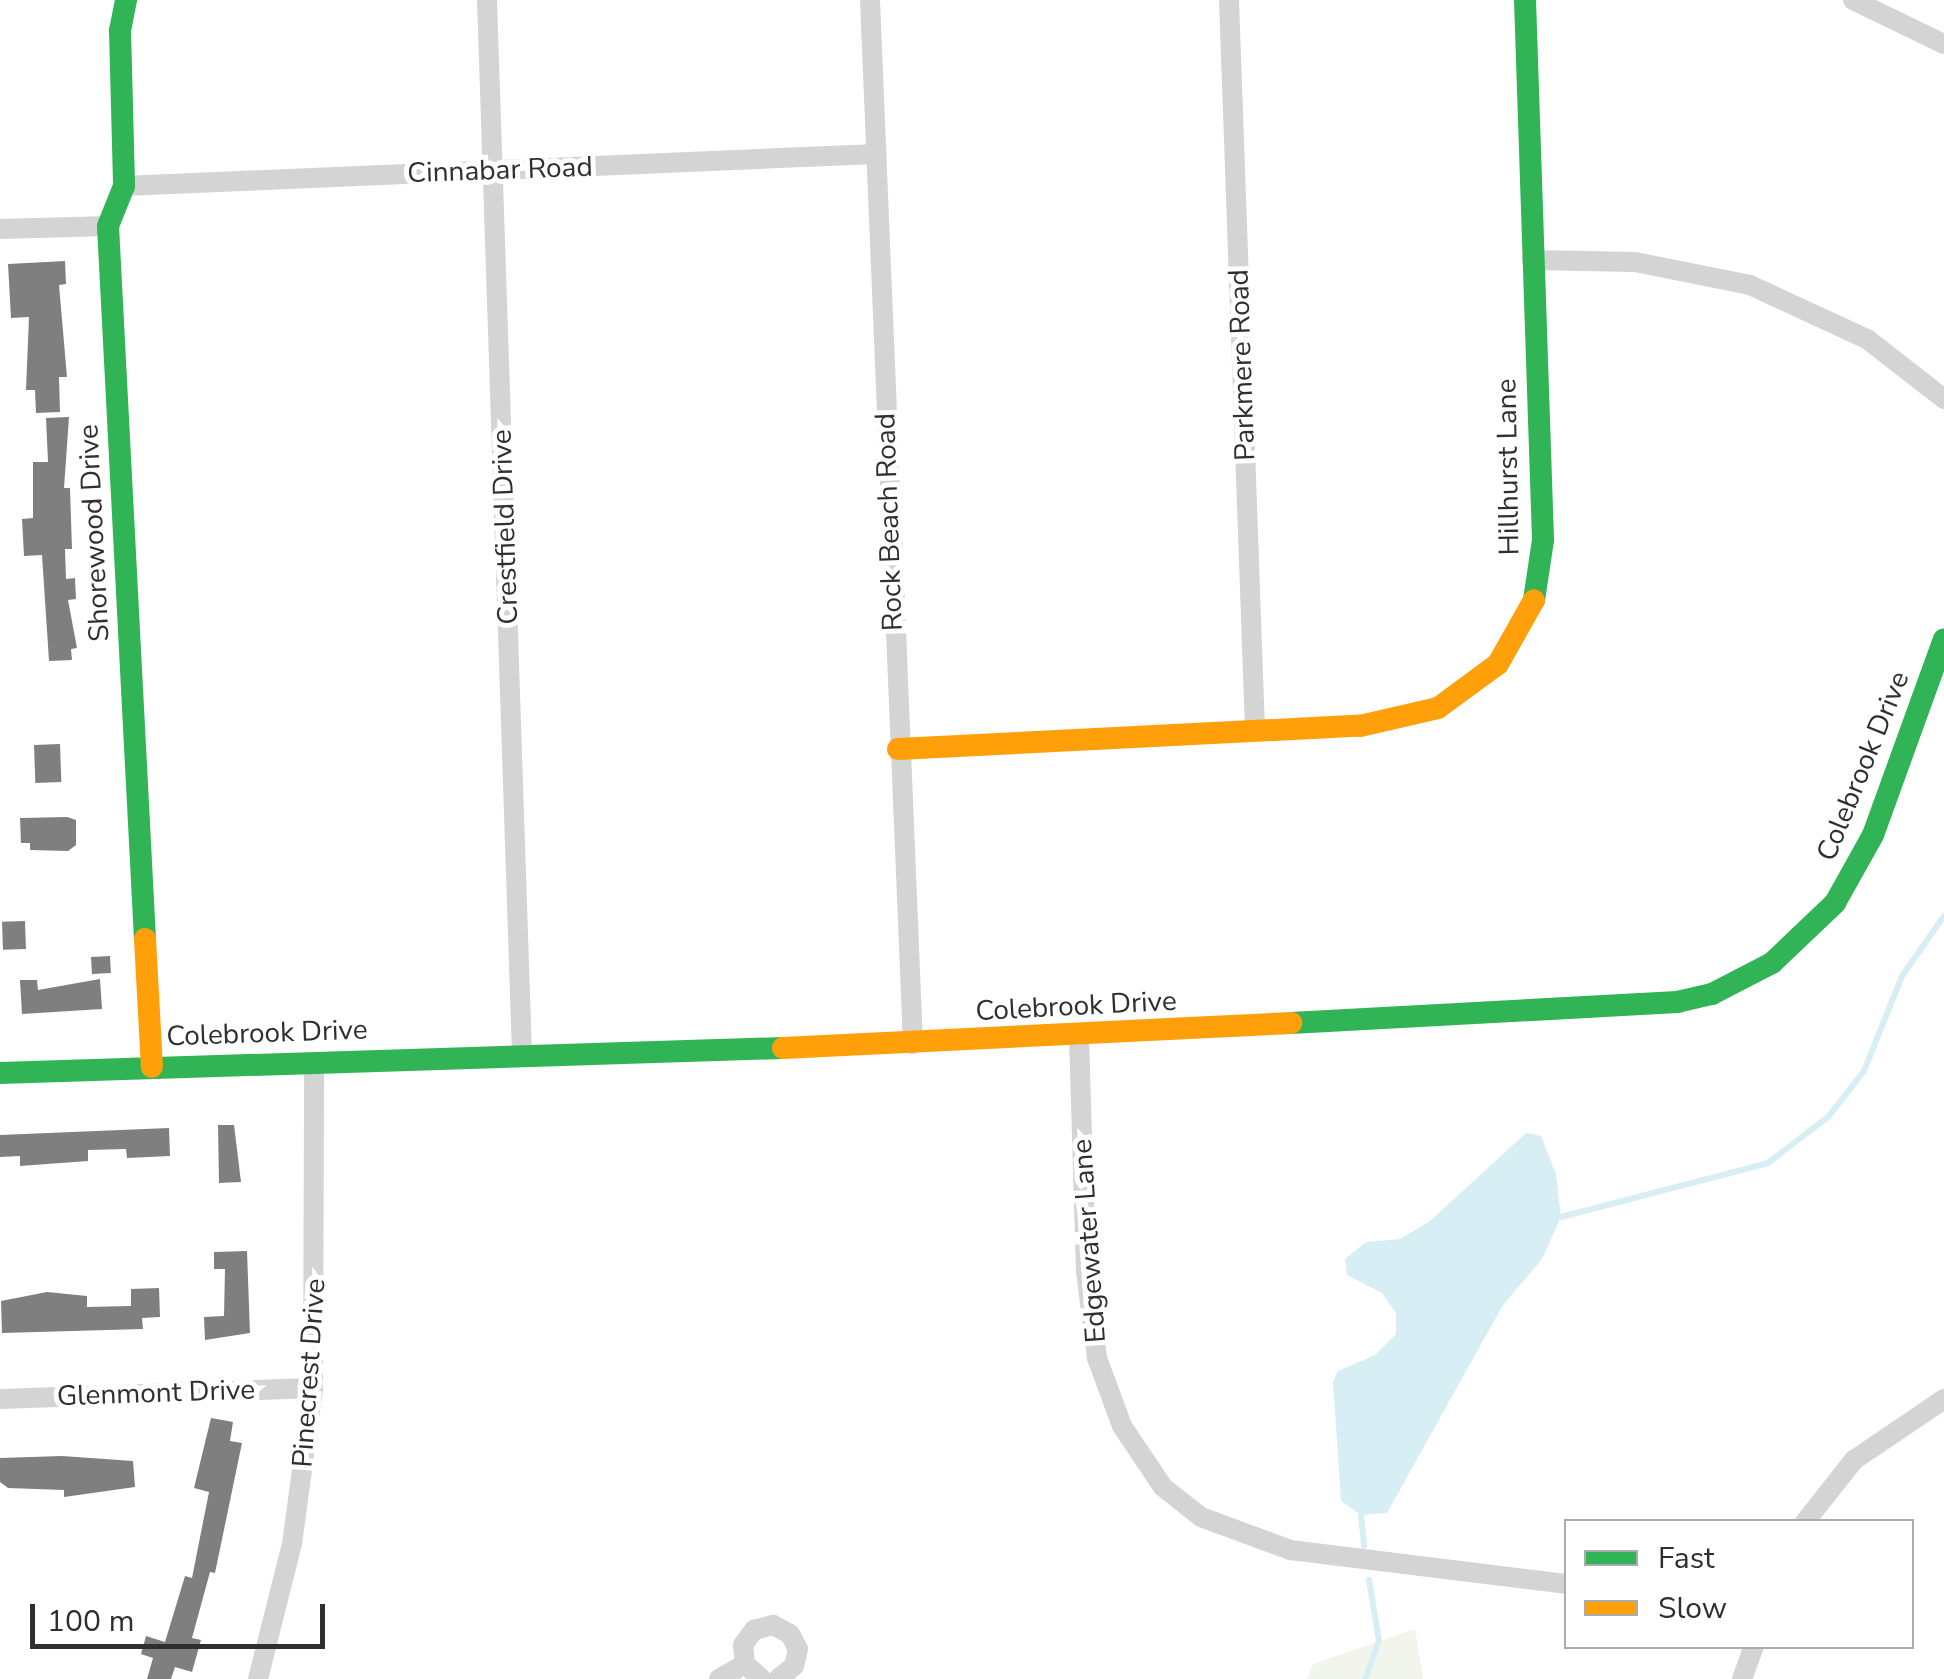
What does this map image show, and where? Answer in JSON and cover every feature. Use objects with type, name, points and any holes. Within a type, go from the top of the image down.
[{"type":"street","name":"Shorewood Drive","points":[[126,0],[120,30],[124,186],[108,226],[152,1066]]},
{"type":"street","name":"Crestfield Drive","points":[[487,0],[522,1054]]},
{"type":"street","name":"Rock Beach Road","points":[[870,0],[913,1044]]},
{"type":"street","name":"Parkmere Road","points":[[1229,0],[1255,731]]},
{"type":"street","name":"Hillhurst Lane","points":[[898,749],[1360,726],[1438,708],[1474,686],[1520,634],[1533,608],[1543,540],[1521,42],[1525,0]]},
{"type":"street","points":[[1853,0],[1944,44]]},
{"type":"street","name":"Cinnabar Road","points":[[124,186],[876,154]]},
{"type":"street","points":[[0,229],[108,226]]},
{"type":"street","points":[[1532,260],[1635,262],[1750,285],[1867,338],[1944,399]]},
{"type":"street","name":"Colebrook Drive","points":[[0,1073],[913,1044],[1619,1010],[1694,998],[1740,982],[1821,920],[1856,872],[1944,639]]},
{"type":"street","name":"Edgewater Lane","points":[[1079,1036],[1086,1272],[1097,1358],[1122,1426],[1162,1486],[1201,1517],[1290,1550],[1564,1584]]},
{"type":"street","name":"Pinecrest Drive","points":[[258,1679],[292,1544],[313,1388],[314,1063]]},
{"type":"street","name":"Glenmont Drive","points":[[0,1399],[313,1388]]},
{"type":"street","points":[[1807,1519],[1854,1460],[1944,1399]]},
{"type":"street","points":[[745,1664],[747,1637],[763,1626],[782,1628],[795,1641],[797,1658],[778,1679]]},
{"type":"street","points":[[1742,1679],[1748,1649]]},
{"type":"street","points":[[719,1679],[745,1664]]},
{"type":"street","points":[[745,1664],[762,1679]]},
{"type":"shaded area","points":[[1415,1629],[1423,1679],[1307,1679],[1313,1664]]},
{"type":"water","points":[[1526,1133],[1541,1136],[1556,1174],[1561,1217],[1542,1259],[1503,1305],[1387,1513],[1361,1515],[1341,1501],[1333,1382],[1338,1371],[1375,1355],[1396,1334],[1396,1313],[1382,1293],[1347,1275],[1345,1259],[1366,1242],[1400,1239],[1430,1221]]},
{"type":"building","points":[[65,261],[66,284],[59,285],[67,377],[59,377],[60,412],[36,413],[35,390],[26,390],[29,317],[11,318],[8,264]]},
{"type":"building","points":[[69,417],[64,488],[70,488],[72,549],[65,549],[66,579],[75,578],[76,599],[68,600],[77,648],[71,649],[72,660],[49,661],[42,555],[24,556],[22,519],[33,518],[33,462],[48,462],[46,418]]},
{"type":"building","points":[[60,744],[61,782],[35,783],[34,745]]},
{"type":"building","points":[[20,818],[76,820],[76,845],[68,851],[30,850],[30,843],[21,843]]},
{"type":"building","points":[[25,921],[26,949],[3,950],[2,922]]},
{"type":"building","points":[[110,956],[111,973],[92,974],[91,957]]},
{"type":"building","points":[[100,979],[102,1009],[22,1014],[20,980],[37,980],[38,990]]},
{"type":"building","points":[[218,1125],[234,1125],[241,1182],[219,1183]]},
{"type":"building","points":[[169,1128],[170,1156],[127,1158],[126,1149],[88,1150],[88,1161],[20,1166],[20,1156],[0,1157],[0,1135]]},
{"type":"building","points":[[247,1251],[250,1333],[205,1340],[204,1317],[224,1316],[225,1269],[214,1269],[214,1252]]},
{"type":"building","points":[[159,1288],[160,1317],[142,1318],[143,1329],[2,1333],[1,1301],[47,1292],[87,1296],[87,1307],[131,1306],[131,1289]]},
{"type":"building","points":[[211,1418],[233,1422],[230,1441],[242,1443],[215,1573],[210,1572],[192,1638],[201,1640],[192,1672],[175,1667],[171,1679],[147,1679],[153,1658],[141,1654],[146,1636],[165,1642],[185,1576],[192,1578],[209,1492],[194,1488]]},
{"type":"building","points":[[62,1456],[133,1461],[135,1487],[64,1497],[64,1490],[8,1488],[0,1482],[0,1458]]},
{"type":"waterway","points":[[1561,1217],[1768,1163],[1828,1117],[1864,1071],[1902,976],[1944,916]]},
{"type":"waterway","points":[[1361,1515],[1364,1546]]},
{"type":"waterway","points":[[1365,1679],[1379,1641],[1369,1580]]},
{"type":"traffic: fast","points":[[126,0],[120,30],[124,186],[108,226],[145,939]]},
{"type":"traffic: fast","points":[[1525,0],[1543,540],[1534,600]]},
{"type":"traffic: fast","points":[[1291,1023],[1677,1002],[1712,994],[1772,963],[1835,903],[1873,835],[1944,639]]},
{"type":"traffic: fast","points":[[0,1073],[783,1048]]},
{"type":"traffic: slow","points":[[898,749],[1360,726],[1438,708],[1498,664],[1534,600]]},
{"type":"traffic: slow","points":[[145,939],[152,1067]]},
{"type":"traffic: slow","points":[[783,1048],[1291,1023]]}]
